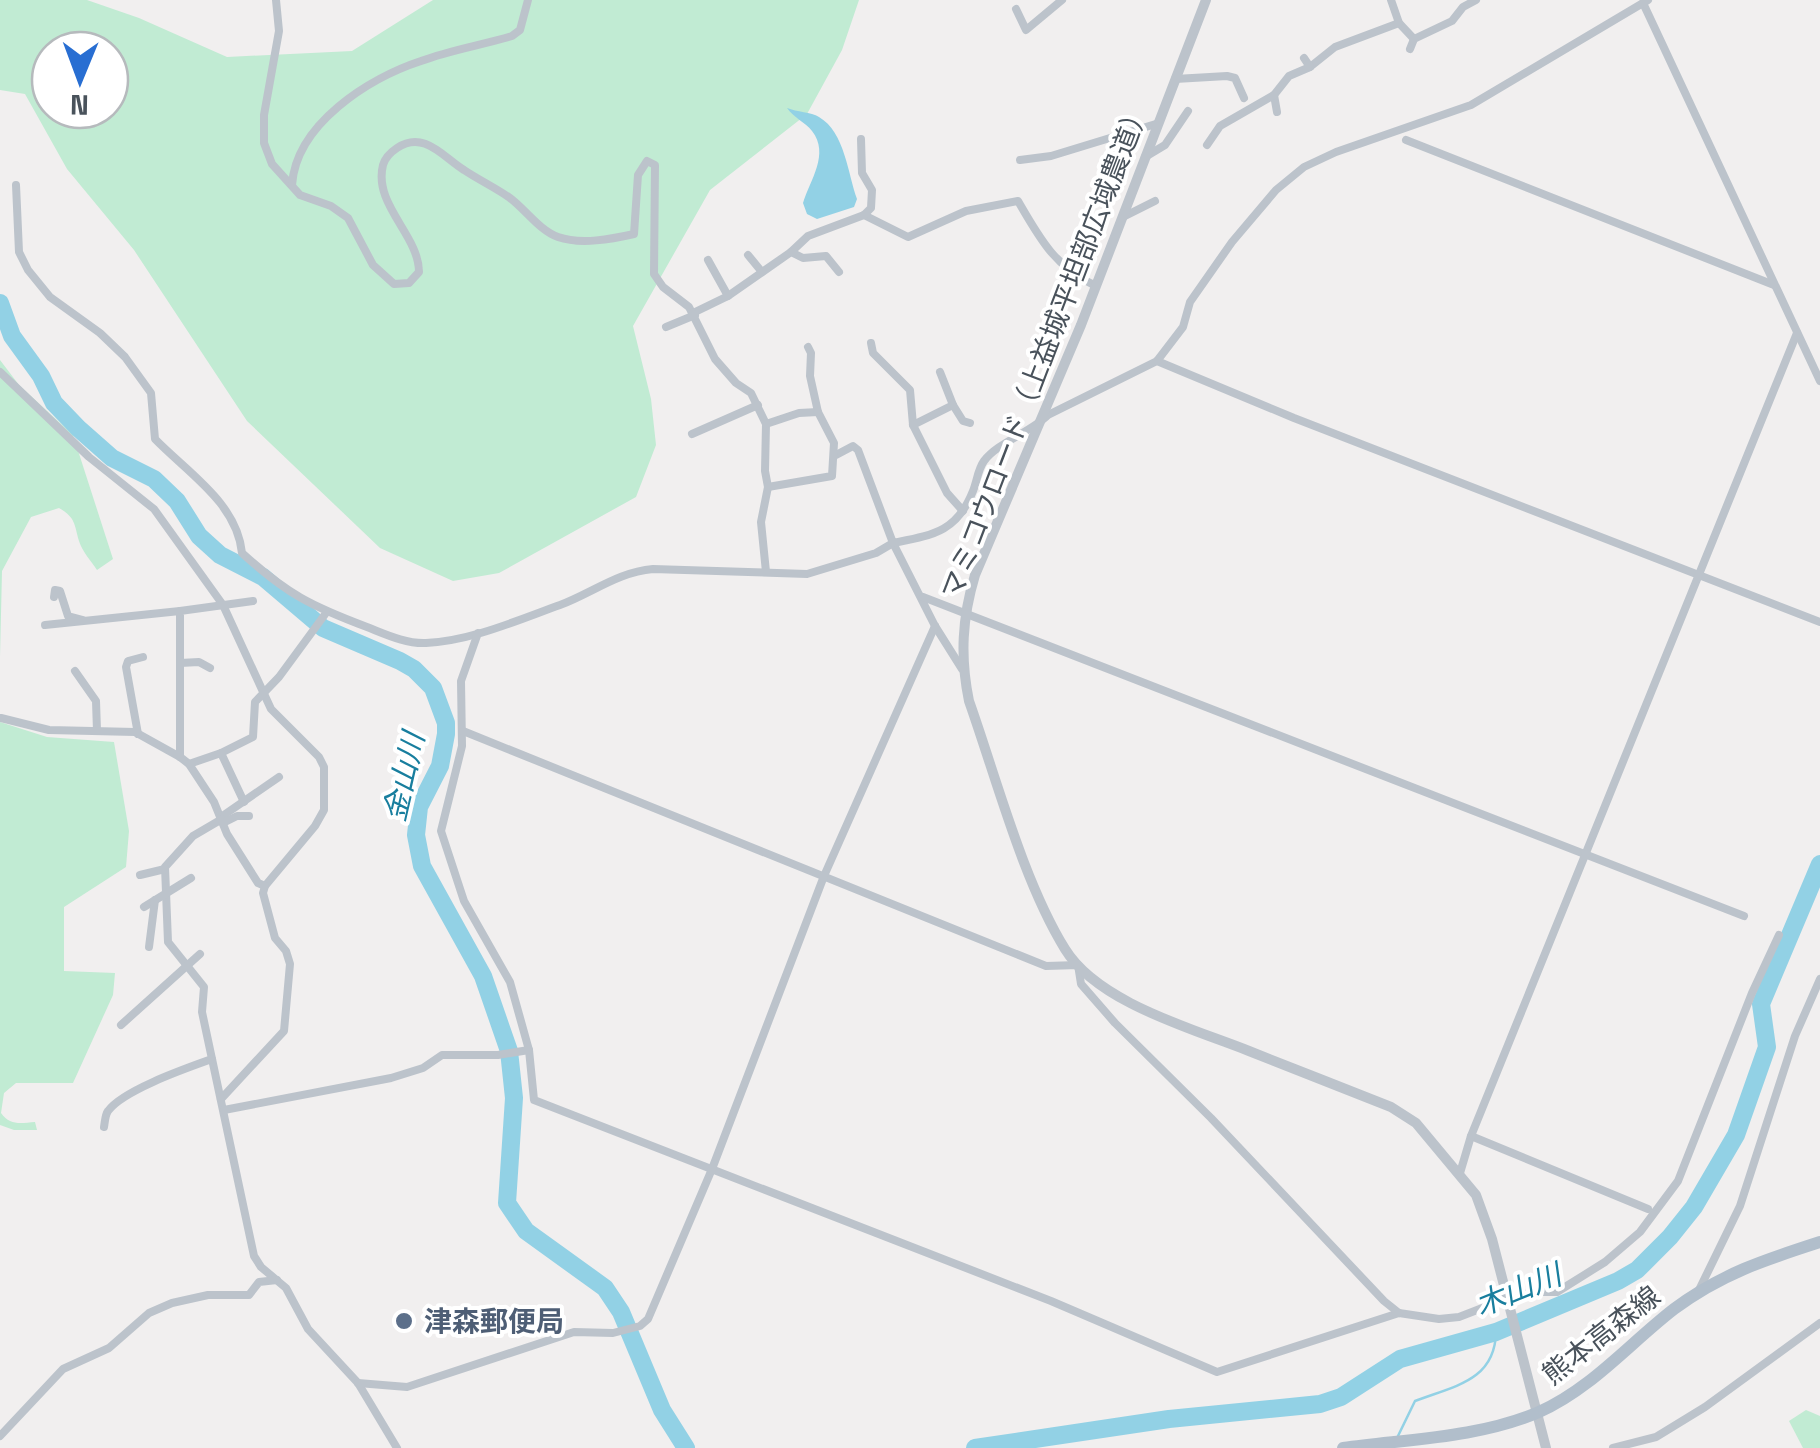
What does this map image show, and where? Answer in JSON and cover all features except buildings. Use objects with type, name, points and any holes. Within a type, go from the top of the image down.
[{"type":"main road","name":"熊本高森線","points":[[1343,1448],[1430,1444],[1539,1412],[1586,1382],[1720,1277],[1820,1242]]},
{"type":"street","points":[[276,0],[279,32],[267,93],[264,143],[272,164],[300,195],[340,210],[372,265],[394,284],[409,283],[419,272],[419,260],[387,200],[383,182],[383,164],[392,151],[404,144],[422,142],[434,147],[560,238],[606,240],[634,234],[638,175],[647,161],[655,165],[654,274],[694,314],[715,360],[750,393],[766,424],[764,471],[768,488],[761,522],[766,572]]},
{"type":"street","points":[[292,185],[293,172],[303,151],[338,107],[382,78],[420,61],[512,36],[520,30],[528,0]]},
{"type":"street","points":[[1016,9],[1026,30],[1062,0]]},
{"type":"street","name":"マミコウロード（上益城平坦部広域農道）","points":[[1206,0],[1096,286],[975,575],[964,611],[963,669],[969,701],[1038,894],[1065,950],[1078,965],[1095,980],[1152,1013],[1391,1107],[1416,1123],[1460,1172],[1476,1195],[1492,1238],[1546,1448]]},
{"type":"street","points":[[1391,0],[1412,44],[1452,21],[1459,3],[1476,0]]},
{"type":"street","points":[[16,184],[19,252],[28,270],[50,297],[100,333],[124,357],[150,394],[155,439],[196,474],[240,531],[242,553],[305,603],[389,636],[426,643],[478,633],[564,603],[630,571],[807,574],[893,544],[934,535],[958,520],[984,461],[1048,415],[1157,361],[1183,327],[1190,302],[1232,242],[1276,190],[1304,167],[1471,105],[1645,2],[1820,381]]},
{"type":"street","points":[[1207,145],[1220,126],[1274,95],[1289,76],[1307,63],[1399,22]]},
{"type":"street","points":[[1175,79],[1227,76],[1234,78],[1244,98]]},
{"type":"street","points":[[1274,95],[1277,112]]},
{"type":"street","points":[[1146,157],[1164,145],[1188,111]]},
{"type":"street","points":[[1020,160],[1051,156],[1158,123]]},
{"type":"street","points":[[666,326],[728,296],[808,236],[871,208],[870,182],[862,173],[861,139]]},
{"type":"street","points":[[1406,140],[1774,285]]},
{"type":"street","points":[[864,214],[908,237],[966,211],[1018,201],[1038,237],[1069,274],[1096,286]]},
{"type":"street","points":[[1122,218],[1155,201]]},
{"type":"street","points":[[791,252],[804,258],[826,256],[839,272]]},
{"type":"street","points":[[748,255],[762,272]]},
{"type":"street","points":[[708,260],[728,296]]},
{"type":"street","points":[[1460,1172],[1797,333]]},
{"type":"street","points":[[871,343],[873,353],[910,390],[914,425],[947,493],[964,511]]},
{"type":"street","points":[[768,488],[832,476],[834,442],[818,412],[808,347]]},
{"type":"street","points":[[1157,361],[1820,622]]},
{"type":"street","points":[[0,372],[89,457],[154,509],[223,605],[278,718],[301,736],[324,767],[324,810],[265,886],[274,938],[286,951],[290,964],[284,1031],[222,1099]]},
{"type":"street","points":[[940,372],[953,405],[963,421],[970,423]]},
{"type":"street","points":[[914,425],[953,405]]},
{"type":"street","points":[[692,434],[758,406]]},
{"type":"street","points":[[766,424],[799,413],[818,412]]},
{"type":"street","points":[[836,455],[854,446],[858,450],[893,544],[935,626],[963,669]]},
{"type":"street","points":[[54,597],[55,590],[60,591],[68,616],[87,621]]},
{"type":"street","points":[[923,597],[1744,916]]},
{"type":"street","points":[[44,626],[252,601]]},
{"type":"street","points":[[180,610],[180,757]]},
{"type":"street","points":[[189,764],[253,736],[255,702],[326,613]]},
{"type":"street","points":[[358,1382],[407,1387],[574,1332],[614,1333],[640,1326],[648,1319],[712,1169],[824,876],[935,626]]},
{"type":"street","points":[[478,633],[461,682],[463,731],[441,831],[464,901],[510,982],[534,1100],[1051,1301],[1217,1372],[1399,1313],[1439,1319],[1509,1303],[1532,1292],[1557,1292],[1605,1262],[1640,1232],[1678,1181],[1779,935]]},
{"type":"street","points":[[138,734],[126,667],[128,661],[143,657]]},
{"type":"street","points":[[180,663],[199,662],[210,668]]},
{"type":"street","points":[[75,671],[96,701],[97,731]]},
{"type":"street","points":[[1,718],[49,730],[138,734],[180,757],[189,764],[258,883],[265,886]]},
{"type":"street","points":[[463,731],[1046,966],[1078,965],[1080,984],[1115,1024],[1399,1313]]},
{"type":"street","points":[[222,752],[244,802]]},
{"type":"street","points":[[140,874],[165,869],[193,836],[222,820],[279,776]]},
{"type":"street","points":[[222,820],[250,816]]},
{"type":"street","points":[[165,869],[168,942],[204,987],[202,1012],[254,1256],[260,1267],[286,1288],[308,1329],[358,1382],[397,1448]]},
{"type":"street","points":[[144,908],[192,878]]},
{"type":"street","points":[[149,947],[154,900]]},
{"type":"street","points":[[121,1024],[200,954]]},
{"type":"street","points":[[1698,1292],[1740,1206],[1795,1036],[1820,979]]},
{"type":"street","points":[[224,1110],[391,1078],[423,1068],[442,1055],[526,1051]]},
{"type":"street","points":[[104,1127],[106,1113],[116,1104],[158,1079],[212,1059]]},
{"type":"street","points":[[1472,1136],[1648,1210]]},
{"type":"street","points":[[0,1436],[63,1369],[108,1348],[150,1313],[172,1303],[208,1295],[250,1295],[259,1282],[277,1280]]},
{"type":"street","points":[[1613,1448],[1656,1437],[1705,1407],[1820,1324]]},
{"type":"green space","points":[[0,0],[87,0],[227,57],[352,51],[433,0],[859,0],[842,50],[807,114],[710,190],[633,326],[651,399],[656,445],[636,497],[499,573],[453,581],[380,548],[247,421],[134,250],[67,169],[45,130],[130,130],[130,30],[30,30],[30,103],[25,94],[0,90]]},
{"type":"green space","points":[[0,360],[19,385],[73,435],[113,559],[97,570],[82,548],[71,518],[59,508],[31,517],[2,571],[0,657]]},
{"type":"green space","points":[[0,722],[47,737],[114,742],[129,831],[126,867],[64,907],[64,971],[115,973],[113,995],[73,1083],[16,1083],[4,1093],[4,1117],[16,1123],[35,1122],[37,1130],[14,1130],[0,1125]]},
{"type":"green space","points":[[1806,1410],[1820,1416],[1820,1448],[1803,1448],[1789,1421]]},
{"type":"water","points":[[787,108],[819,117],[835,133],[857,199],[854,207],[817,219],[807,214],[803,203],[817,167],[819,149],[812,131]]},
{"type":"waterway","name":"金山川","points":[[0,303],[12,336],[41,376],[54,403],[112,458],[154,479],[177,501],[199,536],[220,555],[263,577],[323,628],[400,661],[433,688],[446,734],[440,766],[419,807],[416,835],[422,866],[483,976],[509,1051],[514,1098],[507,1203],[526,1231],[605,1288],[621,1312],[662,1410],[686,1448]]},
{"type":"waterway","name":"木山川","points":[[975,1448],[1169,1419],[1320,1404],[1341,1397],[1400,1359],[1496,1332],[1637,1270],[1694,1207],[1736,1135],[1767,1047],[1761,1004],[1820,864]]},
{"type":"waterway","points":[[1397,1438],[1415,1401],[1458,1385],[1480,1371],[1494,1348],[1496,1332]]},
{"type":"place","name":"津森郵便局","points":[[404,1321]]}]
